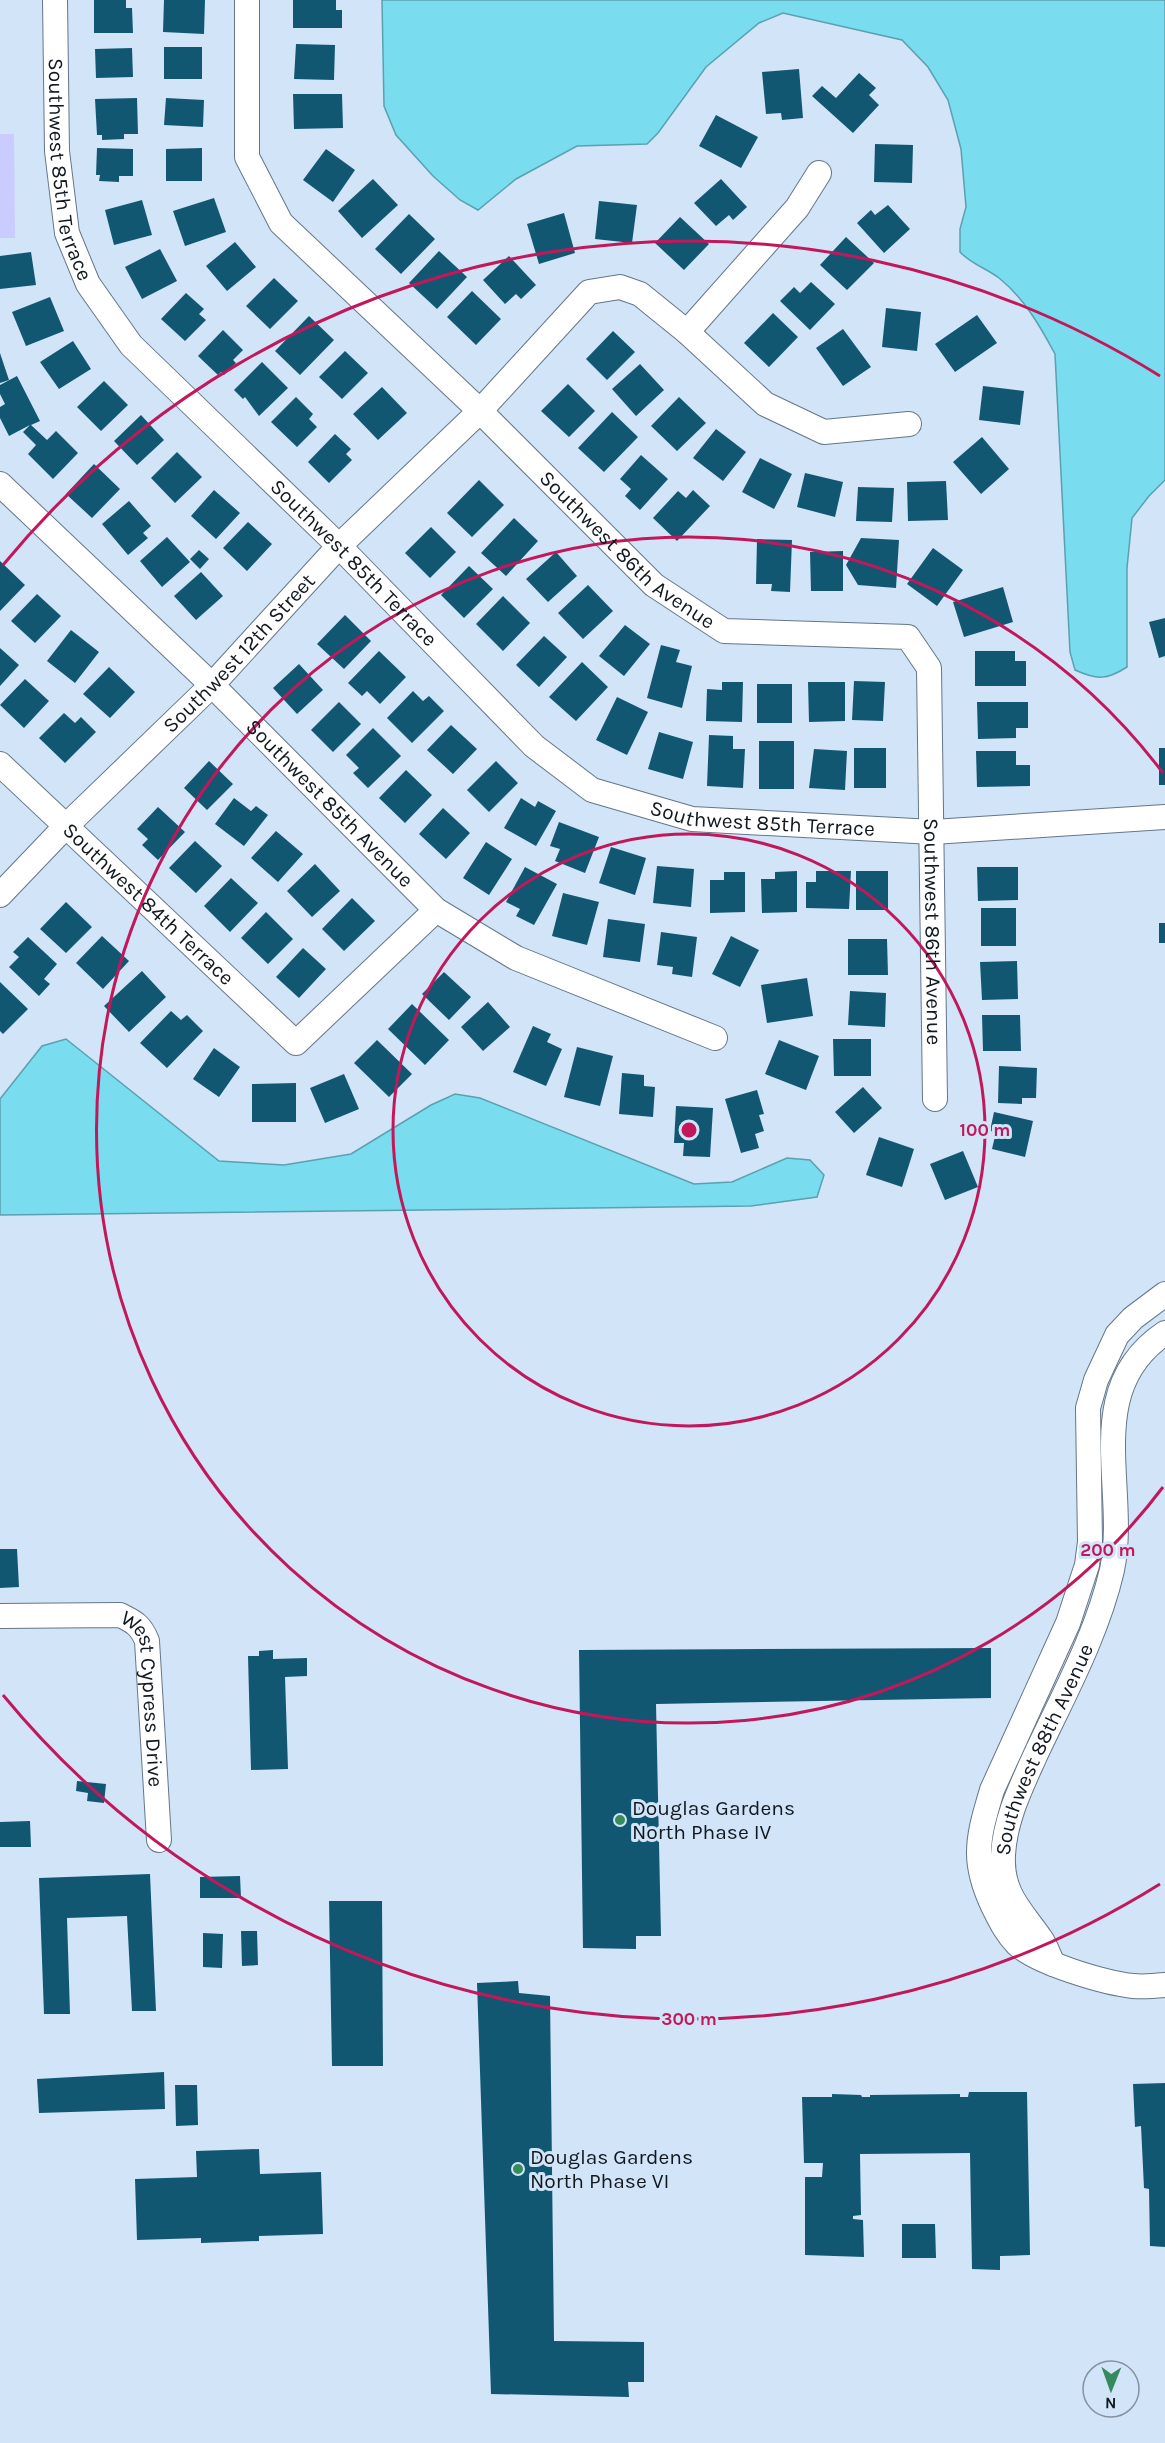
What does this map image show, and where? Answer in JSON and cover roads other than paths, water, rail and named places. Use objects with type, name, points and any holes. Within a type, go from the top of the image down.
[{"type":"street","name":"Southwest 85th Terrace","points":[[55,0],[57,151],[67,232],[88,284],[131,345],[339,546],[534,746],[592,790],[692,819],[933,831],[1165,817]]},
{"type":"street","name":"Southwest 86th Avenue","points":[[247,0],[247,157],[280,223],[480,411],[654,585],[724,631],[908,637],[929,668],[935,1099]]},
{"type":"street","points":[[819,173],[797,208],[687,332],[765,404],[824,432],[909,424]]},
{"type":"street","name":"Southwest 12th Street","points":[[0,895],[65,826],[212,685],[339,546],[480,411],[589,292],[620,287],[640,294],[687,332]]},
{"type":"street","name":"Southwest 85th Avenue","points":[[0,483],[212,685],[436,910],[516,958],[715,1038]]},
{"type":"street","name":"Southwest 84th Terrace","points":[[0,764],[296,1043],[436,910]]},
{"type":"street","name":"Southwest 88th Avenue","points":[[1165,1294],[1133,1318],[1117,1335],[1096,1380],[1088,1408],[1090,1542],[1087,1564],[1074,1606],[992,1790],[984,1818],[979,1854],[980,1868],[1043,1941],[1053,1964],[1105,1981],[1134,1986],[1165,1985]]},
{"type":"street","name":"Southwest 88th Avenue","points":[[998,1891],[1008,1824],[1016,1799],[1097,1616],[1112,1570],[1115,1543],[1114,1411],[1128,1371],[1142,1352],[1165,1333]]},
{"type":"street","points":[[1096,1380],[1121,1389]]},
{"type":"street","name":"Southwest 88th Avenue","points":[[1074,1606],[1097,1616]]},
{"type":"street","name":"West Cypress Drive","points":[[0,1616],[120,1615],[136,1622],[142,1630],[147,1641],[159,1840]]},
{"type":"place","name":"Douglas Gardens North Phase IV","points":[[620,1820]]},
{"type":"place","name":"Douglas Gardens North Phase VI","points":[[518,2169]]}]
